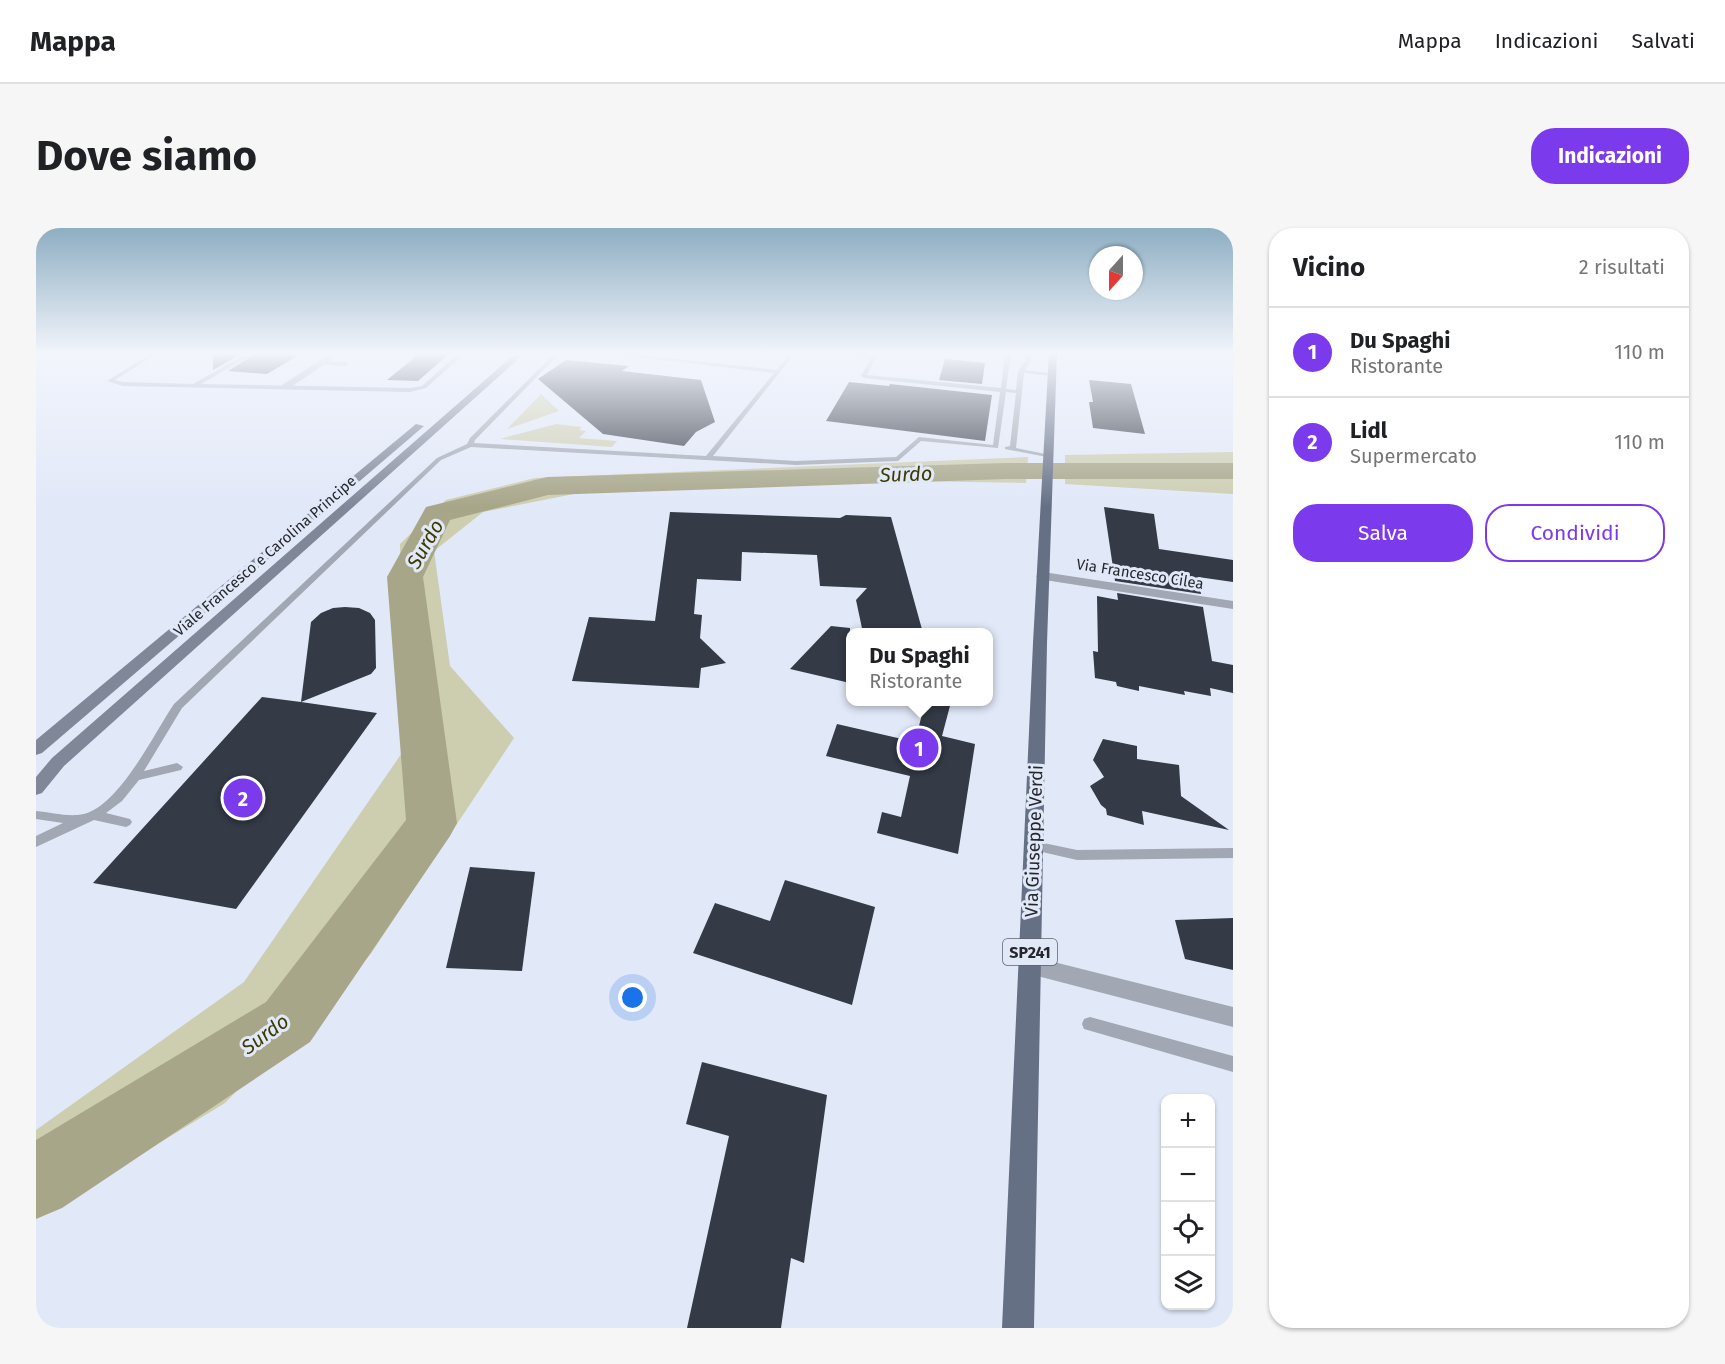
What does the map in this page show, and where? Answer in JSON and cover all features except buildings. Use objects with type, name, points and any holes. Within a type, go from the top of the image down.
[{"type":"main road","name":"Via Giuseppe Verdi","points":[[1018,1328],[1047,454],[1051,404]]},
{"type":"street","name":"Viale Francesco e Carolina Principe","points":[[36,749],[444,404]]},
{"type":"street","name":"Viale Francesco e Carolina Principe","points":[[36,789],[58,762],[462,404]]},
{"type":"street","name":"Via Francesco Cilea","points":[[1043,576],[1233,606]]},
{"type":"street","points":[[1030,965],[1233,1017]]},
{"type":"lane","points":[[470,446],[472,440],[507,404]]},
{"type":"lane","points":[[707,459],[752,404]]},
{"type":"lane","points":[[996,447],[1001,404]]},
{"type":"lane","points":[[1013,449],[1018,404]]},
{"type":"lane","points":[[36,842],[94,815],[118,798],[135,777],[169,719],[202,682],[439,459],[470,446],[796,463],[894,459],[901,457],[919,439],[1047,454]]},
{"type":"lane","points":[[135,777],[177,767]]},
{"type":"lane","points":[[36,815],[80,820]]},
{"type":"lane","points":[[94,815],[126,822]]},
{"type":"lane","points":[[1034,846],[1077,855],[1233,853]]},
{"type":"lane","points":[[1090,1024],[1233,1064]]},
{"type":"green space","points":[[531,404],[552,404],[559,411],[507,429]]},
{"type":"green space","points":[[556,424],[582,427],[579,430],[586,431],[579,438],[617,441],[612,447],[500,439]]},
{"type":"green space","points":[[1233,452],[1233,494],[1065,484],[1065,455]]},
{"type":"green space","points":[[1028,457],[1026,483],[913,481],[579,493],[483,512],[434,551],[450,666],[514,738],[370,955],[225,1103],[36,1218],[36,1130],[244,982],[404,750],[400,544],[446,500],[535,478]]},
{"type":"waterway","name":"Surdo","points":[[36,1182],[288,1022],[432,823],[405,577],[437,514],[547,486],[1005,471],[1233,471]]},
{"type":"place","name":"Du Spaghi","points":[[919,748]]},
{"type":"place","name":"Lidl","points":[[243,798]]}]
